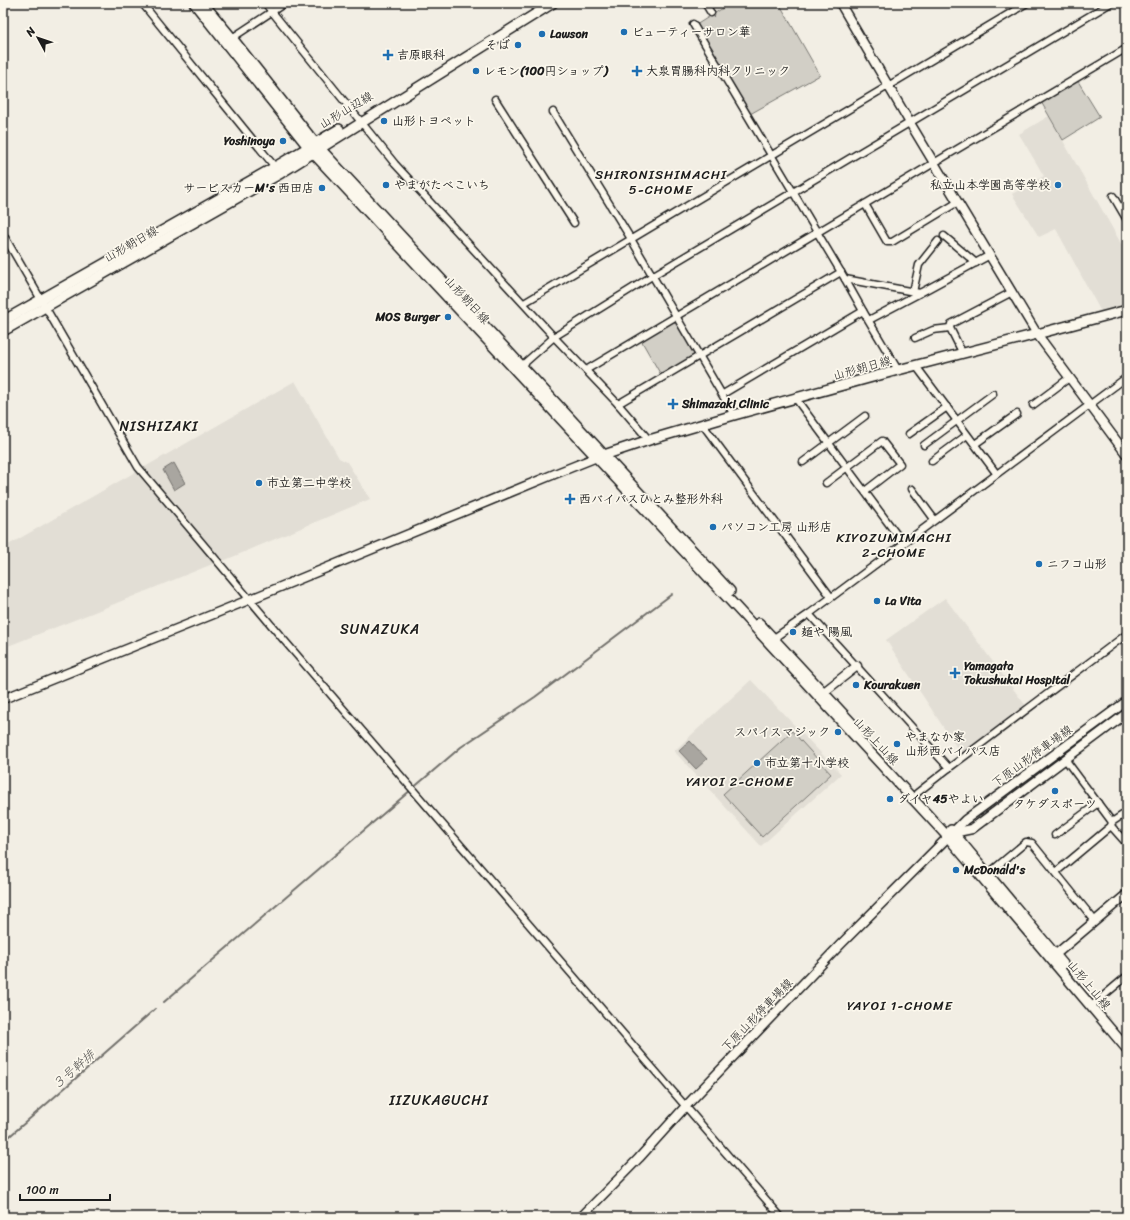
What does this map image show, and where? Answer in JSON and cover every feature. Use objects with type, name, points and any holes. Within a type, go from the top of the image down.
[{"type":"main road","points":[[194,3],[314,148]]},
{"type":"main road","name":"山形山辺線","points":[[203,3],[232,38],[314,148],[552,3]]},
{"type":"main road","name":"山形山辺線","points":[[360,120],[543,3]]},
{"type":"main road","name":"山形朝日線","points":[[3,331],[43,303],[275,168],[314,148]]},
{"type":"main road","name":"山形朝日線","points":[[3,321],[43,303],[281,173],[314,148]]},
{"type":"main road","name":"山形朝日線","points":[[314,148],[601,456],[734,415],[1127,310]]},
{"type":"main road","name":"山形上山線","points":[[601,456],[774,638],[917,794],[1127,1049]]},
{"type":"main road","name":"山形上山線","points":[[601,456],[988,874],[1127,1040]]},
{"type":"street","points":[[142,3],[275,168]]},
{"type":"street","points":[[265,3],[395,164],[554,337],[618,404],[649,440]]},
{"type":"street","points":[[232,38],[285,3]]},
{"type":"street","points":[[705,3],[711,13]]},
{"type":"street","points":[[840,3],[910,123],[1037,334],[1127,455]]},
{"type":"street","points":[[524,303],[1027,3]]},
{"type":"street","points":[[519,368],[554,337],[652,276],[1111,3]]},
{"type":"street","points":[[693,24],[845,278],[898,370]]},
{"type":"street","points":[[586,370],[1127,48]]},
{"type":"street","points":[[495,99],[574,223]]},
{"type":"street","points":[[553,112],[677,316],[734,415]]},
{"type":"street","points":[[1113,196],[1127,220]]},
{"type":"street","points":[[865,204],[887,242],[892,242],[958,202]]},
{"type":"street","points":[[3,234],[138,467],[251,599],[283,639],[781,1217]]},
{"type":"street","points":[[944,236],[976,263]]},
{"type":"street","points":[[913,292],[919,265],[938,241]]},
{"type":"street","points":[[869,320],[990,255]]},
{"type":"street","points":[[618,404],[841,272]]},
{"type":"street","points":[[845,278],[920,293]]},
{"type":"street","points":[[950,328],[951,324],[1012,292]]},
{"type":"street","points":[[723,394],[863,311]]},
{"type":"street","points":[[916,338],[933,330],[950,328]]},
{"type":"street","points":[[950,328],[963,354]]},
{"type":"street","points":[[916,366],[996,473]]},
{"type":"street","points":[[774,638],[809,614],[934,519],[1127,377]]},
{"type":"street","points":[[1033,405],[1069,378]]},
{"type":"street","points":[[924,445],[994,394]]},
{"type":"street","points":[[796,399],[903,543]]},
{"type":"street","points":[[909,434],[947,407]]},
{"type":"street","points":[[975,444],[1016,414]]},
{"type":"street","points":[[803,462],[865,416]]},
{"type":"street","points":[[702,424],[831,597]]},
{"type":"street","points":[[932,461],[967,435]]},
{"type":"street","points":[[826,483],[882,441],[900,464],[865,491]]},
{"type":"street","points":[[3,699],[601,456]]},
{"type":"street","points":[[912,489],[934,519]]},
{"type":"street","points":[[809,614],[949,768]]},
{"type":"street","points":[[917,794],[949,768],[1127,634]]},
{"type":"street","points":[[824,692],[857,666]]},
{"type":"street","name":"下原山形停車場線","points":[[581,1217],[639,1158],[685,1107],[841,944],[965,820],[1127,701]]},
{"type":"street","name":"下原山形停車場線","points":[[951,835],[972,829],[1127,713]]},
{"type":"street","points":[[1065,759],[1127,844]]},
{"type":"street","points":[[1055,835],[1098,804]]},
{"type":"street","points":[[1056,872],[1127,812]]},
{"type":"street","points":[[988,874],[1026,842],[1032,843],[1095,921]]},
{"type":"street","points":[[1055,954],[1127,894]]},
{"type":"street","points":[[1095,1003],[1127,976]]},
{"type":"shaded area","points":[[731,3],[779,3],[820,75],[750,114],[696,25]]},
{"type":"shaded area","points":[[1076,78],[1100,117],[1063,140],[1040,100]]},
{"type":"shaded area","points":[[1049,116],[1127,254],[1127,306],[1101,312],[1056,229],[1039,237],[1012,194],[1044,176],[1019,134]]},
{"type":"shaded area","points":[[676,320],[696,354],[661,375],[641,340]]},
{"type":"shaded area","name":"市立第二中学校","points":[[295,381],[339,458],[347,462],[370,499],[223,561],[143,468]]},
{"type":"shaded area","points":[[174,463],[185,483],[174,490],[163,470]]},
{"type":"shaded area","points":[[137,471],[215,563],[3,648],[3,548]]},
{"type":"shaded area","name":"Yamagata Tokushukai Hospital","points":[[945,598],[1026,706],[961,754],[886,640]]},
{"type":"shaded area","name":"市立第十小学校","points":[[751,680],[841,774],[761,846],[674,751]]},
{"type":"shaded area","points":[[792,731],[831,774],[762,837],[723,794]]},
{"type":"shaded area","points":[[690,741],[707,759],[696,769],[679,751]]},
{"type":"waterway","points":[[164,1002],[461,747],[535,697],[672,594]]},
{"type":"waterway","name":"３号幹排","points":[[3,1142],[155,1009]]},
{"type":"place","name":"ビューティーサロン華","points":[[624,32]]},
{"type":"place","name":"Lawson","points":[[542,34]]},
{"type":"place","name":"そば","points":[[518,45]]},
{"type":"place","name":"吉原眼科","points":[[388,55]]},
{"type":"place","name":"レモン(100円ショップ)","points":[[476,71]]},
{"type":"place","name":"大泉胃腸科内科クリニック","points":[[637,71]]},
{"type":"place","name":"山形トヨペット","points":[[384,121]]},
{"type":"place","name":"Yoshinoya","points":[[283,141]]},
{"type":"place","name":"やまがたべこいち","points":[[386,185]]},
{"type":"place","name":"私立山本学園高等学校","points":[[1058,185]]},
{"type":"place","name":"サービスカーM's 西田店","points":[[322,188]]},
{"type":"place","name":"MOS Burger","points":[[448,317]]},
{"type":"place","name":"Shimazaki Clinic","points":[[673,404]]},
{"type":"place","name":"市立第二中学校","points":[[259,483]]},
{"type":"place","name":"西バイパスひとみ整形外科","points":[[570,499]]},
{"type":"place","name":"パソコン工房 山形店","points":[[713,527]]},
{"type":"place","name":"ニフコ山形","points":[[1039,564]]},
{"type":"place","name":"La Vita","points":[[877,601]]},
{"type":"place","name":"麺や 陽風","points":[[793,632]]},
{"type":"place","name":"Yamagata Tokushukai Hospital","points":[[955,673]]},
{"type":"place","name":"Kourakuen","points":[[856,685]]},
{"type":"place","name":"スパイスマジック","points":[[838,732]]},
{"type":"place","name":"やまなか家 山形西バイパス店","points":[[897,744]]},
{"type":"place","name":"市立第十小学校","points":[[757,763]]},
{"type":"place","name":"タケダスポーツ","points":[[1055,791]]},
{"type":"place","name":"ダイヤ45やよい","points":[[890,799]]},
{"type":"place","name":"McDonald's","points":[[956,870]]},
{"type":"district","name":"SHIRONISHIMACHI 5-CHOME","points":[[661,182]]},
{"type":"district","name":"NISHIZAKI","points":[[159,426]]},
{"type":"district","name":"KIYOZUMIMACHI 2-CHOME","points":[[894,544]]},
{"type":"district","name":"SUNAZUKA","points":[[380,629]]},
{"type":"district","name":"YAYOI 2-CHOME","points":[[740,781]]},
{"type":"district","name":"YAYOI 1-CHOME","points":[[900,1005]]},
{"type":"district","name":"IIZUKAGUCHI","points":[[439,1100]]}]
